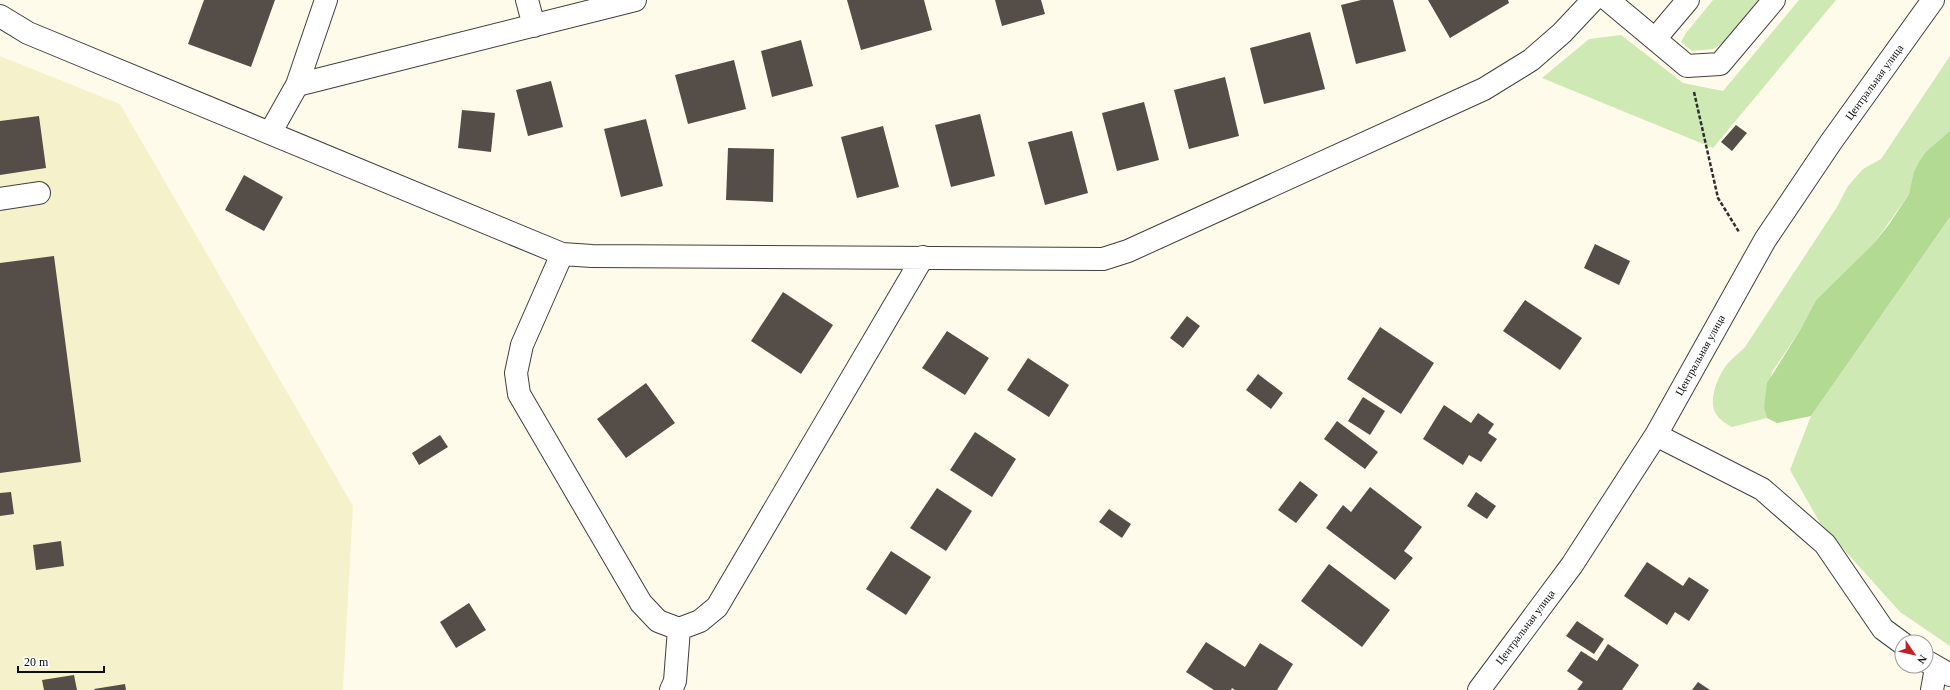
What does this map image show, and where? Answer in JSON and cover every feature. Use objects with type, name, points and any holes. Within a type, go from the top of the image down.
[{"type":"street","points":[[270,133],[297,85],[326,0]]},
{"type":"street","points":[[527,0],[534,26]]},
{"type":"street","points":[[297,85],[635,0]]},
{"type":"street","points":[[0,16],[28,33],[562,254],[592,256],[1103,259],[1128,251],[1484,89],[1531,60],[1562,34],[1593,0]]},
{"type":"street","points":[[1608,0],[1687,66],[1720,64],[1774,0]]},
{"type":"street","points":[[1655,39],[1688,0]]},
{"type":"street","name":"Центральная улица","points":[[1478,690],[1572,565],[1656,435],[1765,240],[1831,142],[1933,0]]},
{"type":"street","points":[[0,199],[39,194]]},
{"type":"street","points":[[562,254],[522,345],[516,373],[519,394],[641,603],[658,621],[679,629],[700,621],[717,607],[923,257]]},
{"type":"street","points":[[1656,435],[1762,489],[1825,544],[1883,629],[1894,637]]},
{"type":"street","points":[[671,690],[675,680],[679,629]]},
{"type":"street","points":[[1932,690],[1937,668]]},
{"type":"path","points":[[1687,66],[1700,116],[1718,198],[1739,232]]},
{"type":"shaded area","points":[[0,56],[120,104],[353,506],[343,690],[0,690]]},
{"type":"green space","points":[[1713,0],[1761,0],[1727,41],[1713,49],[1692,51],[1681,42],[1686,33]]},
{"type":"green space","points":[[1799,0],[1836,0],[1713,148],[1542,78],[1589,39],[1621,35],[1683,83],[1723,91]]},
{"type":"green space","points":[[1950,56],[1950,131],[1912,184],[1909,194],[1875,242],[1816,300],[1799,332],[1772,372],[1764,408],[1767,418],[1732,427],[1728,425],[1716,414],[1713,402],[1715,387],[1721,373],[1729,362],[1745,347],[1837,207],[1848,186],[1863,169],[1881,159]]},
{"type":"green space","points":[[1950,131],[1950,217],[1811,416],[1777,423],[1767,418],[1764,408],[1767,383],[1799,332],[1816,300],[1875,242],[1890,223],[1909,194],[1914,172],[1919,162],[1926,152]]},
{"type":"green space","points":[[1950,217],[1950,646],[1900,612],[1820,523],[1790,470],[1811,416]]},
{"type":"building","points":[[204,0],[275,0],[251,67],[188,44]]},
{"type":"building","points":[[847,0],[924,0],[932,30],[861,50]]},
{"type":"building","points":[[995,0],[1041,0],[1045,14],[1002,26]]},
{"type":"building","points":[[1361,0],[1393,0],[1406,51],[1356,64],[1341,5]]},
{"type":"building","points":[[1428,0],[1508,0],[1509,3],[1450,38]]},
{"type":"building","points":[[1310,32],[1325,89],[1264,104],[1250,48]]},
{"type":"building","points":[[801,40],[813,86],[772,97],[761,51]]},
{"type":"building","points":[[734,60],[746,109],[688,124],[675,75]]},
{"type":"building","points":[[1225,77],[1239,136],[1189,149],[1174,90]]},
{"type":"building","points":[[551,81],[563,127],[528,136],[516,90]]},
{"type":"building","points":[[1144,102],[1159,160],[1117,171],[1102,113]]},
{"type":"building","points":[[462,110],[495,113],[491,152],[458,148]]},
{"type":"building","points":[[980,114],[995,176],[951,187],[935,125]]},
{"type":"building","points":[[39,116],[46,168],[0,175],[0,121]]},
{"type":"building","points":[[646,119],[663,186],[621,197],[604,129]]},
{"type":"building","points":[[1736,125],[1747,133],[1732,151],[1721,142]]},
{"type":"building","points":[[883,126],[899,187],[857,198],[841,137]]},
{"type":"building","points":[[1072,131],[1088,193],[1045,205],[1028,142]]},
{"type":"building","points":[[728,148],[774,149],[773,202],[726,200]]},
{"type":"building","points":[[244,175],[283,197],[264,231],[225,210]]},
{"type":"building","points":[[1595,244],[1630,261],[1619,285],[1584,268]]},
{"type":"building","points":[[54,256],[81,462],[0,473],[0,263]]},
{"type":"building","points":[[783,292],[833,325],[801,374],[751,341]]},
{"type":"building","points":[[1525,300],[1582,338],[1560,370],[1503,331]]},
{"type":"building","points":[[1187,316],[1200,326],[1183,348],[1170,338]]},
{"type":"building","points":[[1380,327],[1434,363],[1401,414],[1347,379]]},
{"type":"building","points":[[947,331],[989,358],[965,395],[922,368]]},
{"type":"building","points":[[1028,358],[1069,385],[1049,417],[1007,390]]},
{"type":"building","points":[[1258,374],[1283,393],[1271,409],[1246,390]]},
{"type":"building","points":[[646,383],[675,423],[626,458],[597,419]]},
{"type":"building","points":[[1363,397],[1385,411],[1370,435],[1348,421]]},
{"type":"building","points":[[1444,405],[1471,423],[1478,413],[1494,424],[1488,433],[1497,439],[1481,462],[1469,455],[1463,465],[1423,439]]},
{"type":"building","points":[[1337,421],[1378,452],[1365,469],[1324,439]]},
{"type":"building","points":[[975,432],[1016,459],[992,497],[950,470]]},
{"type":"building","points":[[440,435],[448,447],[419,465],[412,453]]},
{"type":"building","points":[[1300,481],[1318,495],[1296,523],[1278,510]]},
{"type":"building","points":[[1370,487],[1422,527],[1404,551],[1413,558],[1395,580],[1326,528],[1343,505],[1351,512]]},
{"type":"building","points":[[937,488],[972,511],[946,551],[910,528]]},
{"type":"building","points":[[11,492],[14,514],[0,516],[0,493]]},
{"type":"building","points":[[1476,492],[1496,506],[1487,519],[1467,506]]},
{"type":"building","points":[[1109,509],[1131,524],[1122,538],[1099,522]]},
{"type":"building","points":[[61,541],[64,566],[36,570],[33,545]]},
{"type":"building","points":[[891,551],[931,577],[906,615],[866,589]]},
{"type":"building","points":[[1647,562],[1683,586],[1689,577],[1709,590],[1689,621],[1675,612],[1667,625],[1624,596]]},
{"type":"building","points":[[1329,564],[1390,610],[1362,647],[1301,601]]},
{"type":"building","points":[[469,603],[486,630],[456,648],[440,622]]},
{"type":"building","points":[[1577,621],[1604,639],[1594,654],[1566,636]]},
{"type":"building","points":[[1206,642],[1245,667],[1260,643],[1293,664],[1277,690],[1235,690],[1232,688],[1231,690],[1214,690],[1186,672]]},
{"type":"building","points":[[1608,644],[1639,665],[1622,690],[1577,690],[1583,682],[1567,671],[1581,651],[1597,661]]},
{"type":"building","points":[[74,675],[77,690],[44,690],[42,680]]},
{"type":"building","points":[[1698,682],[1710,690],[1692,690]]},
{"type":"building","points":[[125,684],[126,690],[94,689]]}]
